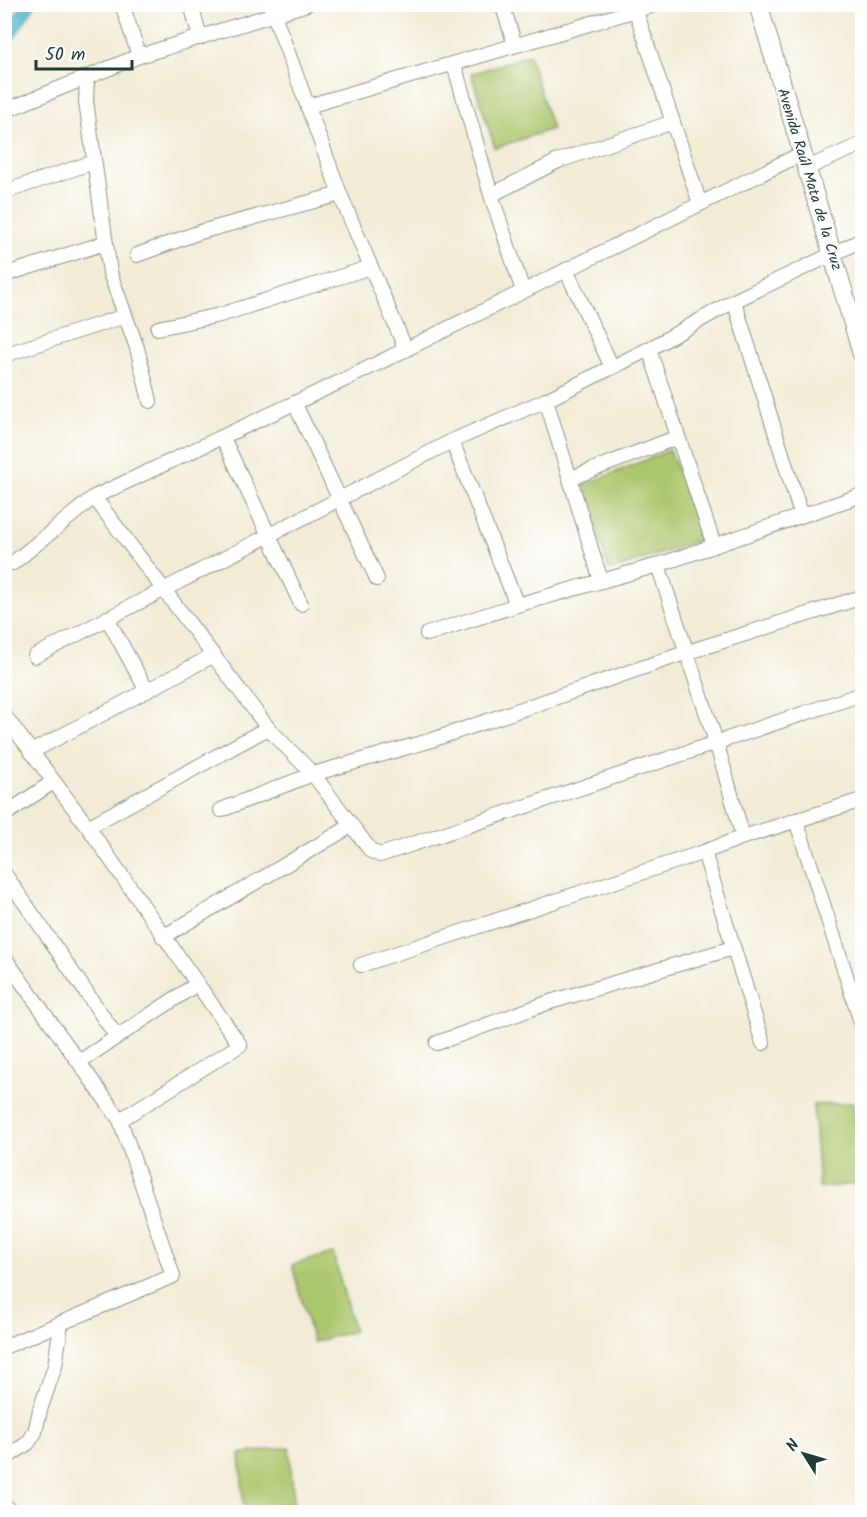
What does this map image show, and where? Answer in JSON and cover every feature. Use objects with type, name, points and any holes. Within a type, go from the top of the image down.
[{"type":"street","points":[[4,9],[7,4]]},
{"type":"street","points":[[122,4],[139,56]]},
{"type":"street","points":[[191,4],[200,38]]},
{"type":"street","points":[[4,111],[139,56],[200,38],[272,10],[307,4]]},
{"type":"street","points":[[502,4],[515,45]]},
{"type":"street","points":[[308,106],[657,4]]},
{"type":"street","name":"Avenida Raúl Mata de la Cruz","points":[[758,4],[862,354]]},
{"type":"street","points":[[272,10],[340,194],[406,350]]},
{"type":"street","points":[[636,11],[700,204]]},
{"type":"street","points":[[454,64],[490,195],[523,291]]},
{"type":"street","points":[[87,77],[86,101],[110,273],[137,348],[150,401]]},
{"type":"street","points":[[490,195],[558,161],[673,122]]},
{"type":"street","points":[[13,563],[94,497],[295,404],[700,204],[805,160],[862,144]]},
{"type":"street","points":[[4,192],[94,162]]},
{"type":"street","points":[[137,255],[200,232],[340,194]]},
{"type":"street","points":[[35,656],[452,441],[546,400],[611,365],[649,349],[734,301],[862,240]]},
{"type":"street","points":[[4,275],[105,243]]},
{"type":"street","points":[[158,328],[220,315],[371,267]]},
{"type":"street","points":[[566,270],[611,365]]},
{"type":"street","points":[[734,301],[801,514]]},
{"type":"street","points":[[4,355],[125,316]]},
{"type":"street","points":[[649,349],[714,545]]},
{"type":"street","points":[[546,400],[601,581]]},
{"type":"street","points":[[295,404],[377,579]]},
{"type":"street","points":[[571,478],[678,437]]},
{"type":"street","points":[[223,438],[301,604]]},
{"type":"street","points":[[452,441],[517,605]]},
{"type":"street","points":[[427,634],[517,605],[658,566],[801,514],[862,495]]},
{"type":"street","points":[[94,497],[268,728],[313,774],[371,851],[380,855],[389,854],[717,745],[862,694]]},
{"type":"street","points":[[658,566],[717,745],[743,837]]},
{"type":"street","points":[[221,810],[313,774],[429,741],[685,653],[862,597]]},
{"type":"street","points":[[107,618],[147,691]]},
{"type":"street","points":[[31,752],[214,655]]},
{"type":"street","points":[[4,715],[88,827],[240,1045],[120,1120]]},
{"type":"street","points":[[88,827],[268,728]]},
{"type":"street","points":[[4,815],[53,782]]},
{"type":"street","points":[[361,965],[704,852],[743,837],[862,800]]},
{"type":"street","points":[[796,820],[862,1025]]},
{"type":"street","points":[[163,937],[351,826]]},
{"type":"street","points":[[704,852],[763,1043]]},
{"type":"street","points":[[4,873],[117,1037]]},
{"type":"street","points":[[437,1043],[550,1002],[734,948]]},
{"type":"street","points":[[4,957],[120,1120],[173,1276],[4,1347]]},
{"type":"street","points":[[79,1062],[197,984]]},
{"type":"street","points":[[4,1459],[28,1443],[35,1432],[55,1366],[61,1324]]},
{"type":"street","points":[[4,1505],[13,1512]]},
{"type":"green space","points":[[529,55],[552,129],[495,148],[471,74]]},
{"type":"green space","points":[[670,450],[704,539],[609,571],[584,485]]},
{"type":"green space","points":[[853,1103],[862,1183],[819,1188],[813,1105]]},
{"type":"green space","points":[[333,1253],[354,1331],[313,1342],[292,1265]]},
{"type":"green space","points":[[289,1447],[295,1512],[244,1512],[240,1454]]},
{"type":"waterway","points":[[4,43],[29,4]]}]
